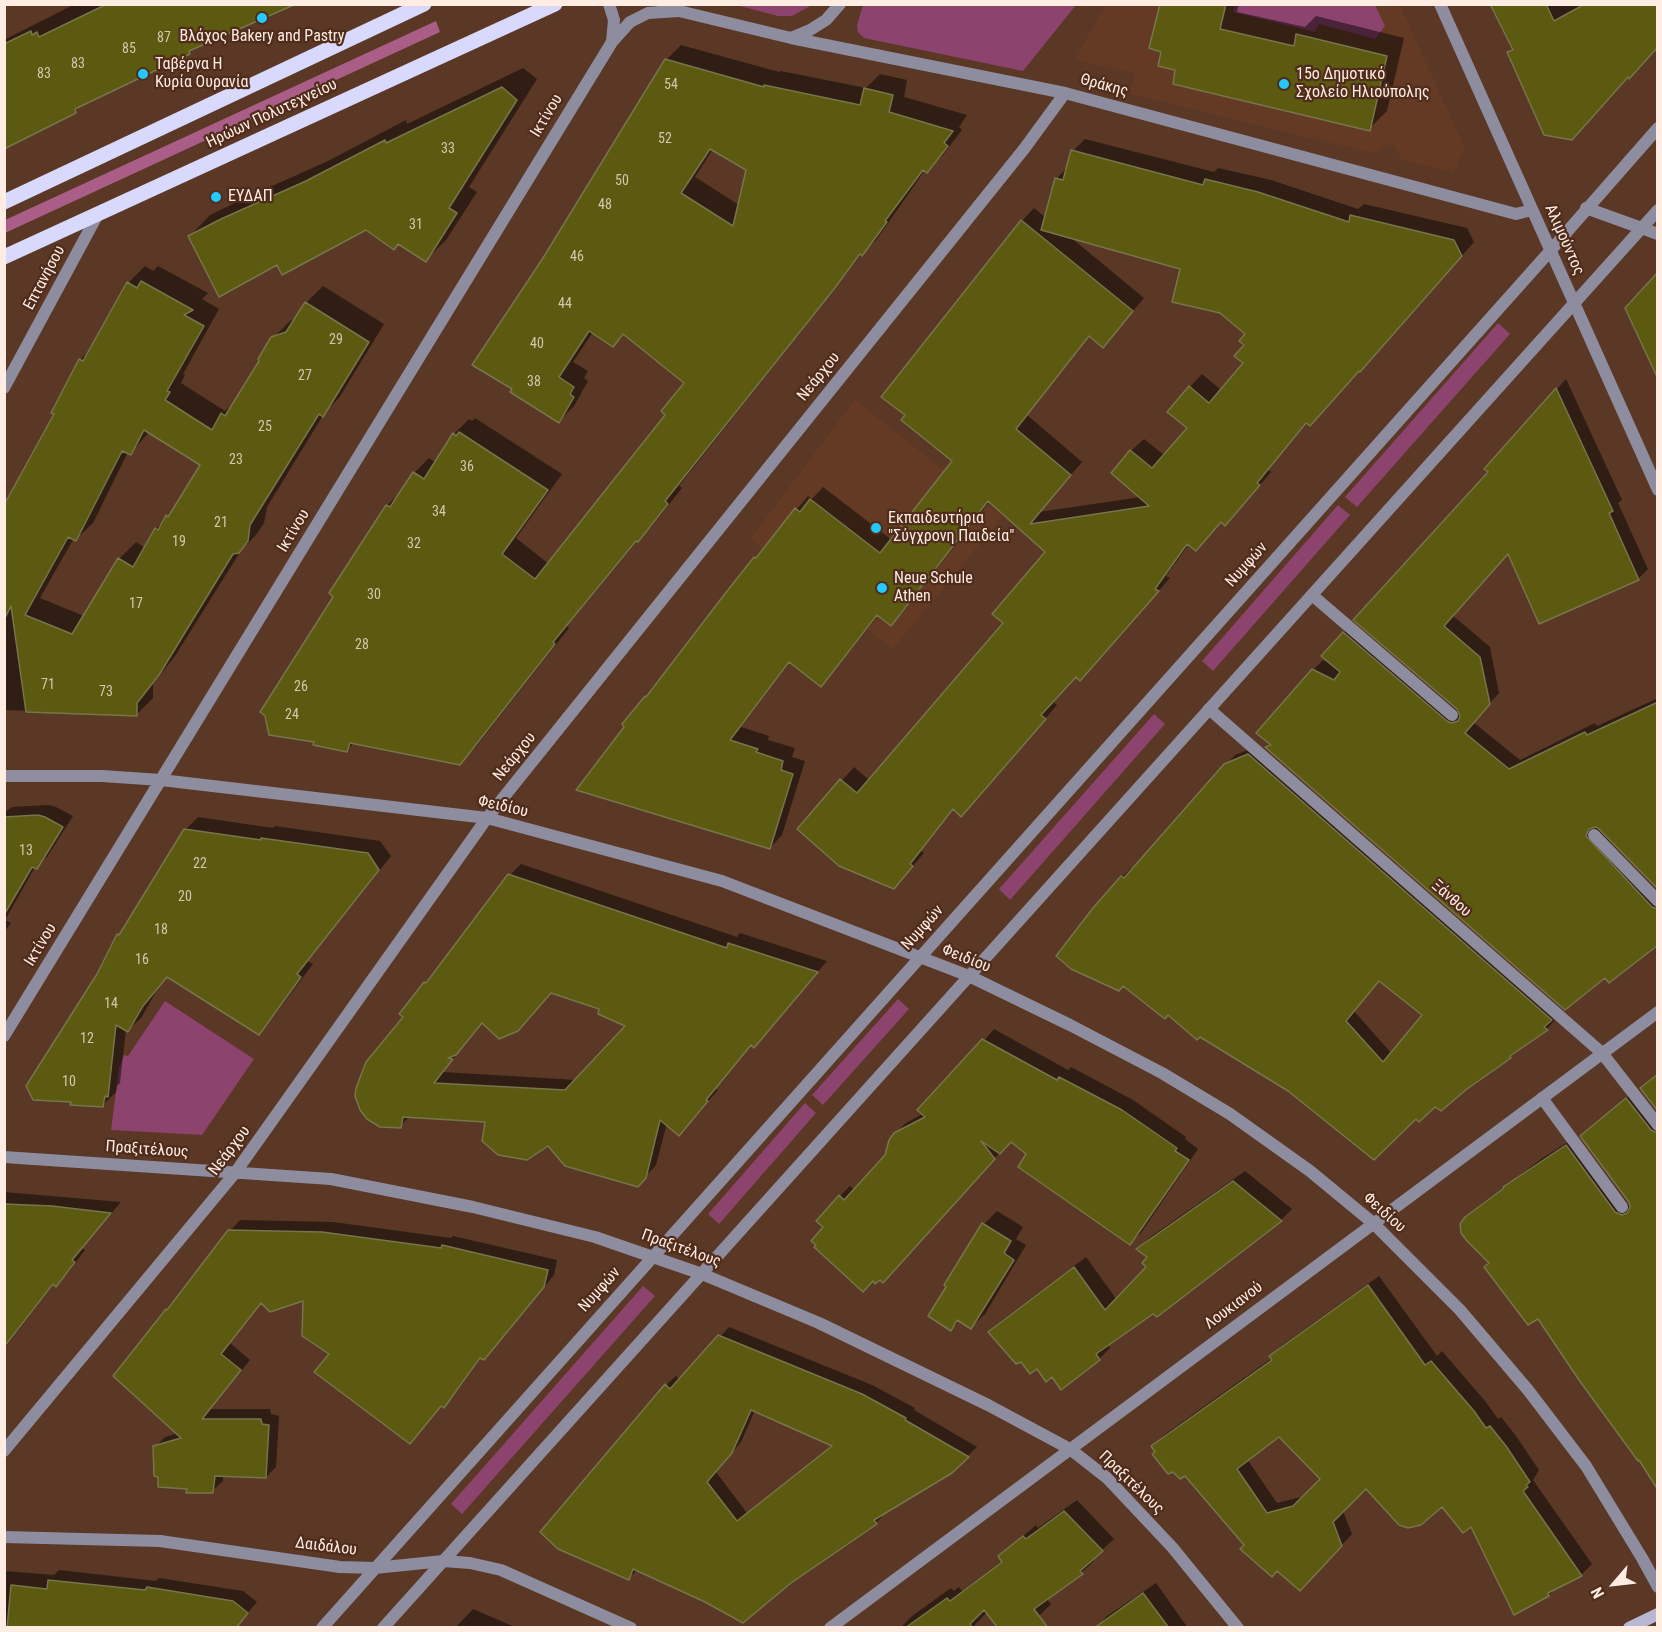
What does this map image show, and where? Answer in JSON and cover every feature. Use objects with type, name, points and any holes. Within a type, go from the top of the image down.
[{"type":"main road","name":"Ηρώων Πολυτεχνείου","points":[[4,202],[424,4]]},
{"type":"main road","name":"Ηρώων Πολυτεχνείου","points":[[4,256],[555,4]]},
{"type":"main road","points":[[1629,1628],[1658,1614]]},
{"type":"street","points":[[609,4],[614,20],[612,42]]},
{"type":"street","name":"Θράκης","points":[[662,4],[679,11],[791,38],[1065,93],[1516,214],[1532,210]]},
{"type":"street","points":[[791,38],[826,20],[840,4]]},
{"type":"street","name":"Αλιμούντος","points":[[1440,4],[1658,490]]},
{"type":"street","name":"Ικτίνου","points":[[4,1036],[612,42],[630,22],[648,13],[679,11]]},
{"type":"street","name":"Νεάρχου","points":[[4,1451],[236,1173],[487,818],[1024,149],[1065,93]]},
{"type":"street","name":"Νυμφών","points":[[322,1628],[1658,128]]},
{"type":"street","points":[[1586,208],[1658,234]]},
{"type":"street","points":[[383,1628],[1658,210]]},
{"type":"street","name":"Επτανήσου","points":[[4,388],[98,214]]},
{"type":"street","points":[[1312,595],[1452,715]]},
{"type":"street","name":"Ξάνθου","points":[[1209,709],[1602,1053],[1658,1125]]},
{"type":"street","name":"Φειδίου","points":[[4,776],[102,776],[161,780],[487,818],[722,881],[969,976],[1152,1067],[1230,1114],[1310,1171],[1373,1223],[1460,1310],[1528,1390],[1586,1466],[1658,1587]]},
{"type":"street","points":[[1594,835],[1658,901]]},
{"type":"street","name":"Λουκιανού","points":[[830,1628],[1658,1012]]},
{"type":"street","points":[[1542,1098],[1622,1207]]},
{"type":"street","name":"Πραξιτέλους","points":[[4,1157],[331,1179],[473,1208],[595,1237],[702,1274],[819,1323],[988,1405],[1070,1449],[1107,1478],[1172,1546],[1238,1628]]},
{"type":"street","name":"Δαιδάλου","points":[[4,1537],[160,1540],[340,1568],[375,1568],[443,1561],[470,1563],[501,1570],[632,1628]]},
{"type":"shaded area","points":[[863,4],[1076,5],[1023,71],[864,38],[858,32],[857,25]]},
{"type":"shaded area","points":[[736,5],[812,5],[792,16],[778,16]]},
{"type":"shaded area","name":"15ο Δημοτικό Σχολείο Ηλιούπολης","points":[[1105,5],[1400,5],[1465,148],[1453,172],[1402,160],[1392,143],[1372,153],[1130,94],[1134,73],[1075,60]]},
{"type":"shaded area","points":[[1235,5],[1375,5],[1385,26],[1375,39],[1319,24],[1315,32],[1233,12]]},
{"type":"shaded area","points":[[436,21],[440,32],[5,233],[5,220]]},
{"type":"shaded area","points":[[1498,323],[1510,334],[1357,507],[1345,497]]},
{"type":"shaded area","name":"Εκπαιδευτήρια \"Σύγχρονη Παιδεία\"","points":[[855,399],[1002,517],[893,649],[750,539]]},
{"type":"shaded area","points":[[1338,505],[1350,515],[1213,671],[1202,661]]},
{"type":"shaded area","points":[[1154,714],[1165,724],[1010,900],[999,889]]},
{"type":"shaded area","points":[[898,999],[909,1009],[823,1105],[812,1095]]},
{"type":"shaded area","points":[[165,1001],[254,1059],[202,1135],[111,1130],[119,1068],[124,1055],[128,1056]]},
{"type":"shaded area","points":[[805,1103],[816,1113],[719,1224],[708,1214]]},
{"type":"shaded area","points":[[643,1286],[655,1296],[462,1514],[451,1504]]},
{"type":"building","points":[[107,4],[296,4],[189,51],[190,54],[75,109],[76,113],[4,149],[4,44],[31,31],[32,35],[37,32],[39,37]]},
{"type":"building","points":[[1160,4],[1226,4],[1220,29],[1294,46],[1296,34],[1387,56],[1370,131],[1173,84],[1175,70],[1158,66],[1161,52],[1149,48]]},
{"type":"building","points":[[1490,4],[1546,4],[1554,21],[1585,4],[1658,4],[1658,47],[1572,140],[1544,135],[1507,52],[1513,50]]},
{"type":"building","points":[[665,59],[764,87],[764,85],[860,105],[864,88],[893,95],[889,112],[953,131],[944,143],[948,146],[927,173],[923,170],[862,256],[860,254],[665,501],[668,504],[638,542],[636,541],[553,642],[555,644],[460,765],[350,743],[347,752],[313,745],[314,742],[269,735],[265,716],[260,712],[333,597],[329,593],[386,505],[390,507],[413,472],[424,479],[453,433],[456,436],[459,432],[548,490],[502,554],[535,579],[665,415],[661,411],[684,383],[623,334],[613,347],[589,331],[559,377],[574,387],[570,394],[574,397],[559,423],[510,392],[512,389],[472,365],[543,258]],"holes":[[[710,149],[746,170],[733,226],[681,193]]]},
{"type":"building","points":[[502,87],[517,100],[449,208],[457,213],[426,262],[398,244],[394,250],[366,230],[282,275],[277,265],[219,297],[188,236],[306,181],[385,140],[386,143]]},
{"type":"building","points":[[1071,150],[1203,185],[1205,179],[1258,192],[1349,222],[1350,215],[1454,240],[1462,256],[1310,426],[1306,423],[1257,483],[1260,485],[1225,526],[1221,522],[1196,551],[1187,544],[1155,589],[1159,591],[1080,681],[1076,677],[1041,715],[1046,719],[961,817],[953,809],[910,864],[913,866],[894,889],[839,866],[797,829],[840,779],[857,793],[1003,623],[992,614],[1045,552],[988,501],[891,626],[877,615],[821,687],[789,662],[730,740],[758,749],[756,752],[783,761],[781,770],[793,774],[770,849],[576,790],[624,727],[622,724],[646,697],[724,595],[795,508],[800,512],[810,499],[880,553],[952,461],[901,420],[905,415],[881,397],[1021,220],[1133,311],[1103,348],[1089,336],[1016,429],[1071,475],[1030,524],[1149,506],[1111,473],[1130,450],[1152,468],[1187,428],[1167,412],[1189,386],[1209,403],[1243,363],[1234,356],[1244,345],[1239,341],[1245,334],[1220,313],[1172,302],[1180,269],[1041,230],[1055,178],[1063,180]]},
{"type":"building","points":[[1658,272],[1658,379],[1625,308]]},
{"type":"building","points":[[141,281],[193,310],[184,315],[204,326],[167,391],[170,392],[165,400],[212,430],[221,413],[225,416],[271,337],[286,332],[305,302],[369,342],[323,417],[319,414],[250,525],[248,541],[239,553],[233,554],[159,675],[137,703],[137,716],[26,712],[11,606],[4,620],[4,505],[54,414],[51,413],[79,359],[83,361],[127,282],[137,288]],"holes":[[[144,430],[200,465],[168,517],[166,515],[158,530],[155,528],[133,567],[118,558],[72,634],[25,615],[68,537],[76,541],[122,451],[131,455]]]},
{"type":"building","points":[[1556,388],[1613,511],[1609,513],[1639,580],[1539,624],[1508,554],[1444,626],[1480,657],[1490,704],[1465,733],[1509,769],[1585,732],[1587,735],[1658,702],[1658,889],[1599,829],[1596,827],[1589,829],[1586,836],[1652,907],[1658,909],[1658,945],[1609,983],[1605,978],[1565,1010],[1265,747],[1271,745],[1256,733],[1312,669],[1334,680],[1340,672],[1321,656],[1343,632],[1447,721],[1451,723],[1458,721],[1460,716],[1457,709],[1353,620],[1488,472],[1484,469]]},
{"type":"building","points":[[1248,754],[1552,1020],[1544,1027],[1548,1030],[1510,1056],[1511,1058],[1467,1089],[1441,1111],[1435,1107],[1419,1122],[1416,1119],[1374,1160],[1288,1091],[1200,1037],[1197,1040],[1168,1015],[1165,1019],[1123,986],[1119,991],[1071,969],[1056,956],[1121,876],[1124,878],[1224,764]],"holes":[[[1379,981],[1422,1015],[1383,1062],[1346,1021]]]},
{"type":"building","points":[[38,815],[63,827],[37,869],[32,867],[4,915],[4,817]]},
{"type":"building","points":[[184,829],[368,853],[379,870],[297,974],[301,977],[259,1035],[167,977],[143,1006],[128,1032],[116,1025],[108,1097],[105,1096],[103,1107],[33,1100],[26,1086],[97,974],[117,934],[119,935]]},
{"type":"building","points":[[508,874],[727,948],[728,943],[818,972],[754,1048],[751,1045],[679,1136],[660,1120],[646,1178],[638,1187],[565,1166],[548,1146],[527,1160],[498,1155],[482,1141],[485,1122],[403,1117],[401,1128],[380,1127],[367,1119],[360,1110],[355,1096],[366,1062],[403,1017],[399,1014],[424,982],[426,983]],"holes":[[[551,993],[599,1009],[598,1014],[625,1026],[565,1090],[434,1083],[453,1059],[448,1058],[456,1055],[482,1023],[499,1039],[518,1031]]]},
{"type":"building","points":[[982,1039],[1057,1080],[1059,1077],[1122,1110],[1177,1148],[1175,1151],[1189,1160],[1130,1245],[1018,1167],[1026,1154],[1011,1142],[1000,1154],[981,1141],[995,1159],[883,1283],[880,1280],[875,1284],[873,1281],[863,1292],[814,1247],[816,1245],[811,1241],[823,1227],[816,1221],[839,1195],[844,1200],[885,1155],[889,1140],[894,1133],[925,1117],[917,1110]]},
{"type":"building","points":[[1658,1074],[1658,1111],[1640,1088]]},
{"type":"building","points":[[1626,1098],[1651,1130],[1658,1133],[1658,1490],[1538,1319],[1528,1325],[1484,1267],[1489,1263],[1461,1233],[1460,1224],[1465,1217],[1503,1187],[1566,1145],[1615,1212],[1622,1215],[1627,1213],[1630,1207],[1629,1202],[1580,1136]]},
{"type":"building","points":[[1233,1181],[1282,1221],[1157,1317],[1153,1314],[1096,1354],[1100,1360],[1061,1390],[1052,1377],[1046,1382],[1037,1369],[1030,1374],[1021,1362],[1016,1364],[988,1332],[1074,1267],[1105,1310],[1146,1267],[1142,1263],[1147,1257],[1136,1249]]},
{"type":"building","points":[[4,1204],[52,1206],[111,1213],[72,1260],[75,1262],[56,1287],[53,1284],[4,1347]]},
{"type":"building","points":[[982,1223],[1011,1241],[1004,1253],[1014,1260],[971,1329],[957,1320],[951,1331],[928,1316]]},
{"type":"building","points":[[228,1230],[322,1232],[441,1248],[442,1245],[548,1270],[544,1287],[484,1360],[480,1358],[444,1408],[441,1406],[410,1444],[314,1372],[329,1354],[302,1336],[303,1301],[270,1312],[261,1303],[221,1354],[241,1370],[202,1419],[261,1419],[262,1424],[269,1425],[266,1478],[215,1476],[213,1493],[186,1493],[187,1489],[158,1487],[158,1477],[154,1476],[153,1446],[181,1438],[113,1376]]},
{"type":"building","points":[[1368,1285],[1425,1365],[1431,1361],[1486,1428],[1490,1426],[1506,1446],[1530,1482],[1523,1491],[1582,1576],[1548,1593],[1549,1596],[1514,1615],[1471,1527],[1463,1533],[1442,1507],[1421,1525],[1408,1528],[1399,1525],[1366,1489],[1333,1522],[1342,1546],[1300,1591],[1277,1571],[1272,1577],[1240,1549],[1244,1545],[1185,1476],[1180,1479],[1173,1472],[1168,1474],[1152,1454],[1155,1452],[1151,1446],[1272,1360],[1269,1356]],"holes":[[[1279,1437],[1320,1479],[1293,1506],[1267,1513],[1237,1469]]]},
{"type":"building","points":[[718,1335],[862,1394],[969,1457],[952,1473],[874,1520],[877,1524],[791,1583],[743,1623],[705,1602],[633,1569],[629,1580],[558,1549],[540,1532],[665,1384],[670,1389]],"holes":[[[751,1410],[832,1446],[737,1521],[707,1482],[732,1453]]]},
{"type":"building","points":[[1064,1511],[1103,1551],[1080,1571],[1083,1574],[1034,1609],[1048,1628],[998,1628],[984,1610],[970,1624],[973,1628],[905,1628],[947,1598],[950,1601],[1002,1562],[998,1556],[1023,1536],[1026,1539]]},
{"type":"building","points":[[48,1580],[145,1590],[147,1587],[233,1601],[248,1613],[236,1628],[7,1628],[11,1585],[47,1589]]},
{"type":"building","points":[[1143,1593],[1169,1628],[1094,1628]]},
{"type":"place","name":"Βλάχος Bakery and Pastry","points":[[262,18]]},
{"type":"place","name":"Ταβέρνα Η Κυρία Ουρανία","points":[[143,74]]},
{"type":"place","name":"15ο Δημοτικό Σχολείο Ηλιούπολης","points":[[1284,84]]},
{"type":"place","name":"ΕΥΔΑΠ","points":[[216,197]]},
{"type":"place","name":"Εκπαιδευτήρια \"Σύγχρονη Παιδεία\"","points":[[876,528]]},
{"type":"place","name":"Neue Schule Athen","points":[[882,588]]}]
